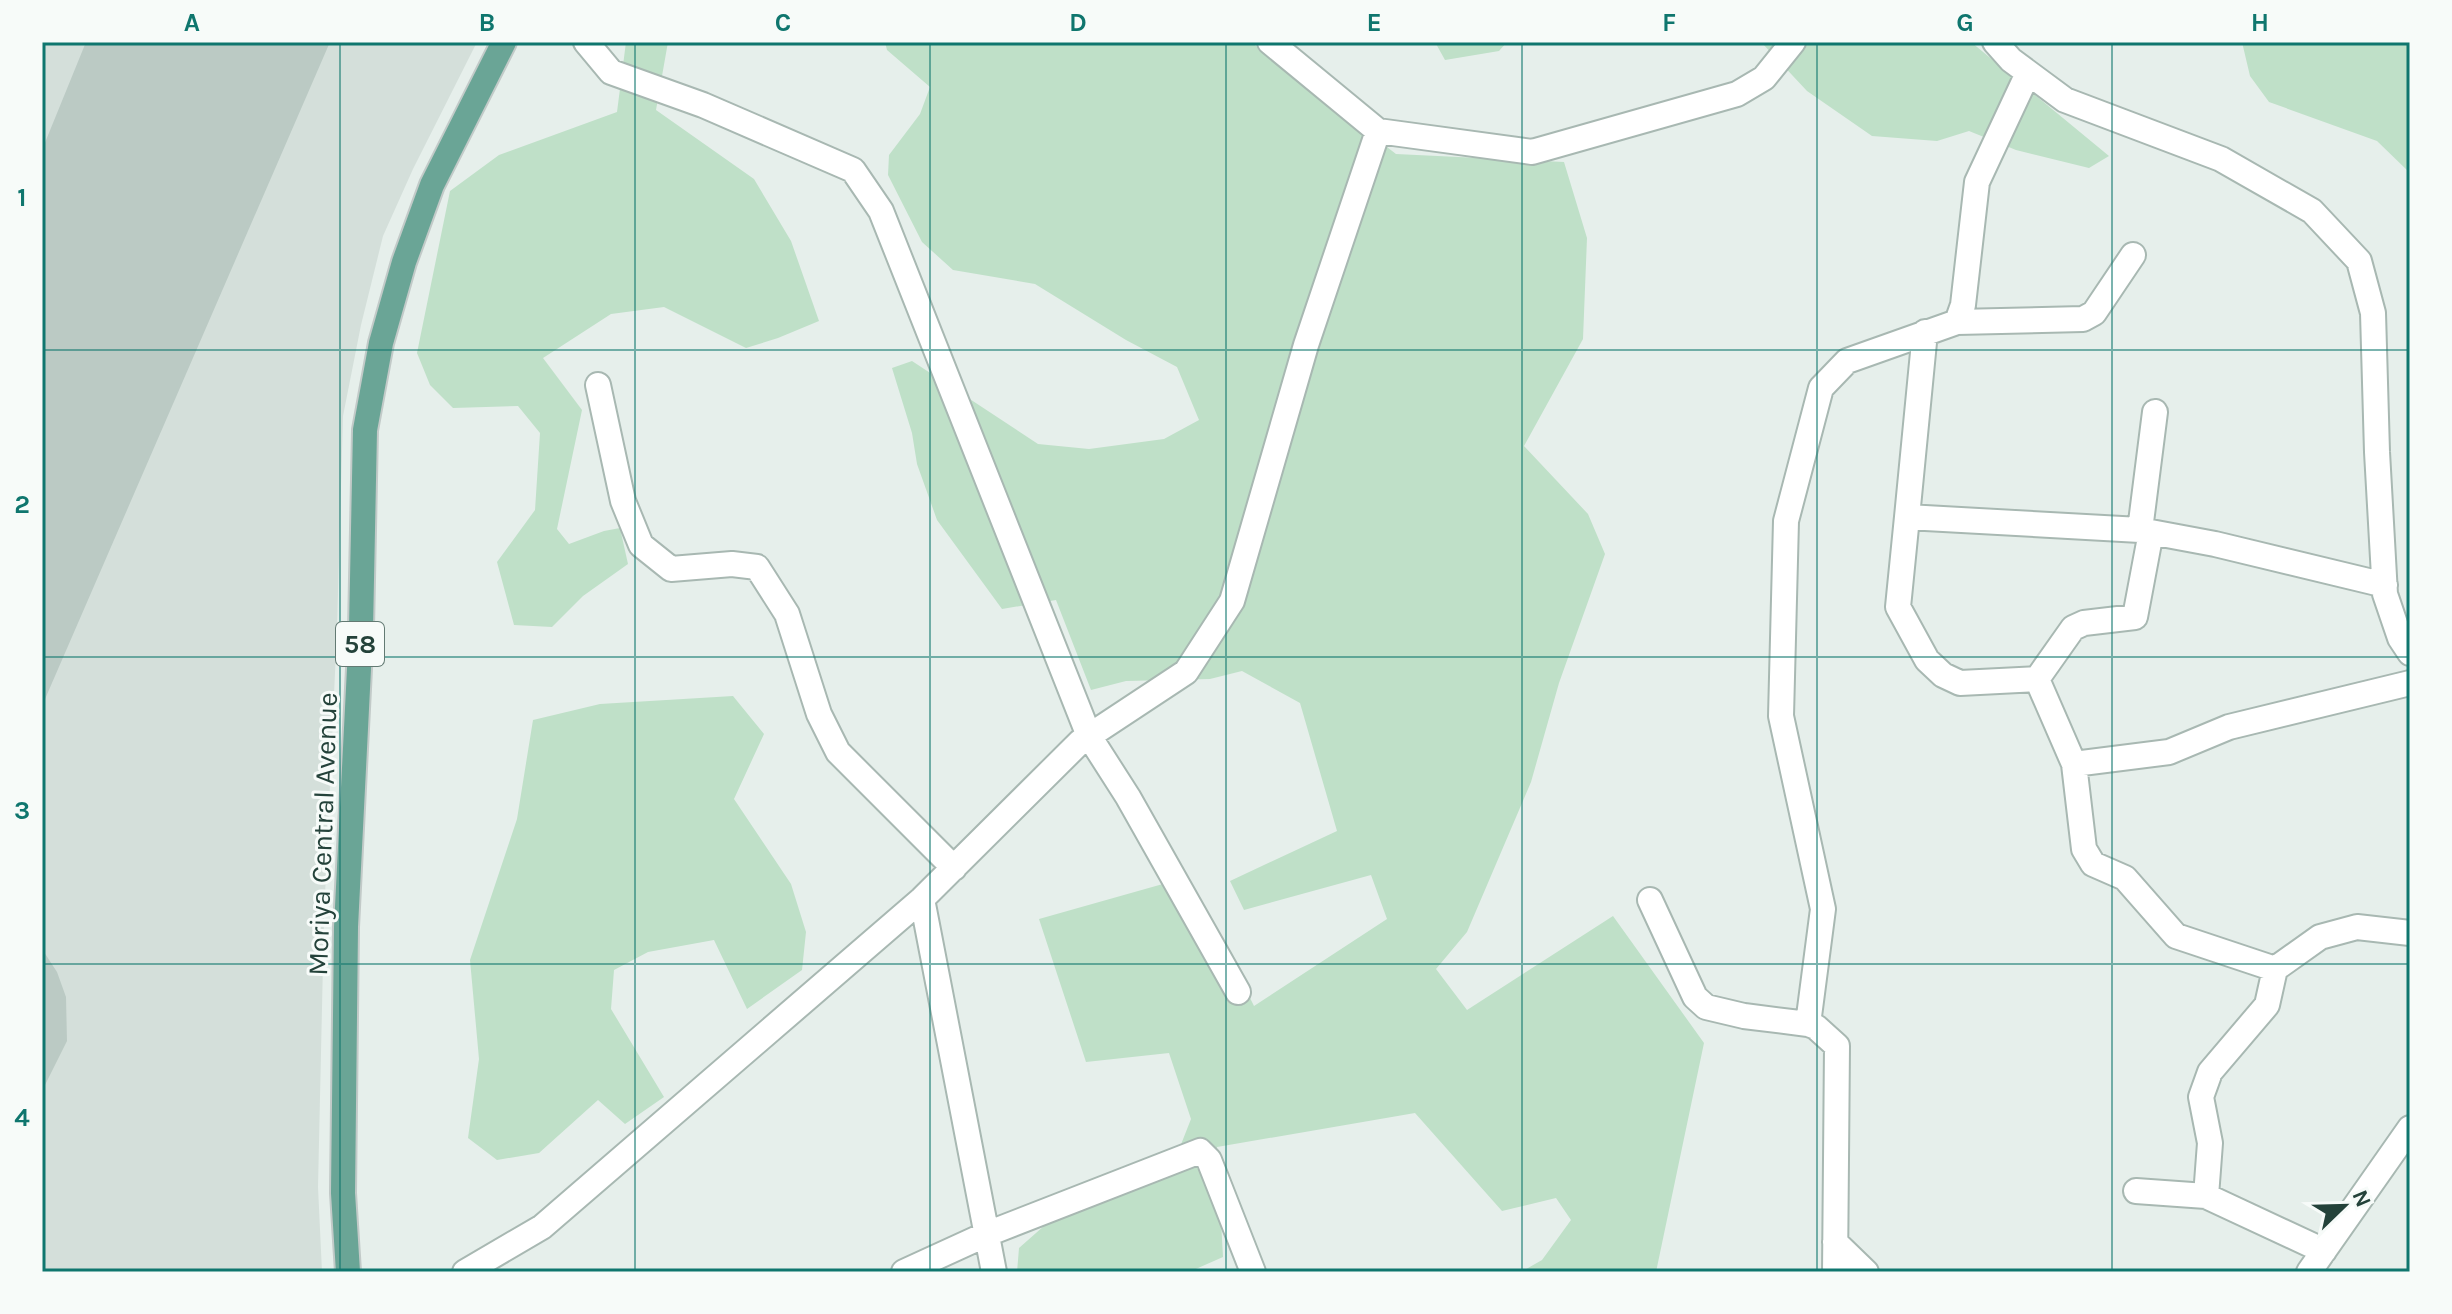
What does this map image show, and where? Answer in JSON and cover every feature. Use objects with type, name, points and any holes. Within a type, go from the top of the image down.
[{"type":"main road","name":"Moriya Central Avenue","points":[[348,1272],[343,1193],[346,927],[361,629],[365,430],[381,343],[404,262],[432,185],[504,42]]},
{"type":"street","points":[[586,42],[611,72],[703,105],[853,170],[881,211],[1089,736],[1128,797],[1238,992]]},
{"type":"street","points":[[1270,42],[1378,131],[1532,152],[1737,94],[1764,78],[1793,42]]},
{"type":"street","points":[[1995,42],[2011,60],[2065,100],[2221,159],[2312,211],[2359,261],[2373,313],[2385,594],[2400,638],[2410,653]]},
{"type":"street","points":[[1957,322],[1963,305],[1977,182],[2028,73]]},
{"type":"street","points":[[465,1272],[542,1227],[922,899],[1080,742],[1186,672],[1232,601],[1306,345],[1378,131]]},
{"type":"street","points":[[1808,1024],[1823,909],[1781,716],[1786,521],[1821,388],[1847,361],[1957,322],[2083,319],[2094,313],[2133,255]]},
{"type":"street","points":[[1925,332],[1898,607],[1927,660],[1943,675],[1960,683],[2037,679]]},
{"type":"street","points":[[598,385],[623,501],[641,545],[671,569],[732,564],[757,567],[787,614],[819,714],[838,752],[954,868]]},
{"type":"street","points":[[2037,679],[2073,628],[2084,623],[2135,617],[2146,531],[2155,412]]},
{"type":"street","points":[[1907,517],[2146,531],[2215,544],[2385,585]]},
{"type":"street","points":[[2037,679],[2074,764],[2084,849],[2093,864],[2125,878],[2176,936],[2275,969]]},
{"type":"street","points":[[2074,764],[2169,752],[2229,727],[2410,683]]},
{"type":"street","points":[[922,899],[994,1272]]},
{"type":"street","points":[[1650,900],[1695,997],[1706,1007],[1744,1016],[1808,1024],[1816,1027],[1837,1046],[1835,1272]]},
{"type":"street","points":[[2206,1196],[2210,1143],[2201,1097],[2210,1072],[2267,1005],[2275,969],[2320,937],[2357,927],[2410,933]]},
{"type":"street","points":[[2309,1272],[2410,1128]]},
{"type":"street","points":[[904,1272],[987,1234],[1200,1151],[1209,1160],[1253,1272]]},
{"type":"street","points":[[2136,1191],[2206,1196],[2324,1251]]},
{"type":"street","points":[[1835,1242],[1866,1272]]},
{"type":"shaded area","points":[[42,42],[477,42],[383,236],[343,416],[324,918],[318,1187],[322,1272],[42,1272]]},
{"type":"green space","points":[[626,42],[668,42],[656,110],[754,179],[791,241],[819,321],[746,348],[664,307],[611,314],[543,358],[582,410],[557,529],[569,544],[620,528],[628,564],[583,596],[552,627],[514,625],[497,562],[535,510],[540,433],[518,406],[453,408],[430,385],[417,353],[450,191],[499,155],[617,112]]},
{"type":"green space","points":[[885,42],[1251,42],[1396,154],[1564,162],[1587,238],[1583,339],[1524,446],[1588,514],[1605,554],[1559,683],[1531,782],[1467,932],[1436,969],[1467,1010],[1613,916],[1704,1043],[1656,1272],[1521,1272],[1542,1260],[1571,1220],[1556,1198],[1502,1211],[1415,1113],[1217,1147],[1223,1257],[1189,1272],[1017,1272],[1019,1248],[1053,1218],[1180,1147],[1191,1119],[1169,1053],[1086,1062],[1039,919],[1177,880],[1199,896],[1254,1006],[1387,919],[1371,875],[1244,910],[1230,881],[1337,831],[1300,703],[1242,671],[1210,679],[1126,681],[1091,690],[1056,600],[1002,609],[937,520],[917,464],[912,433],[892,368],[912,361],[1038,444],[1089,449],[1164,439],[1199,420],[1177,367],[1126,340],[1035,284],[953,270],[922,242],[888,175],[889,155],[920,114],[930,87],[887,50]]},
{"type":"green space","points":[[1435,42],[1507,42],[1499,51],[1445,60]]},
{"type":"green space","points":[[1761,42],[1971,42],[2109,156],[2089,168],[2016,150],[1969,131],[1937,141],[1872,136],[1807,91]]},
{"type":"green space","points":[[2242,42],[2410,42],[2410,173],[2377,141],[2269,102],[2250,76]]},
{"type":"green space","points":[[733,696],[764,734],[734,799],[791,884],[806,932],[802,970],[747,1009],[714,940],[648,952],[614,970],[611,1009],[664,1097],[625,1124],[598,1100],[539,1153],[497,1160],[468,1138],[479,1059],[470,960],[517,819],[533,720],[600,704]]},
{"type":"building","points":[[86,42],[330,42],[42,706],[42,150]]},
{"type":"building","points":[[42,949],[57,972],[66,997],[67,1041],[42,1091]]}]
